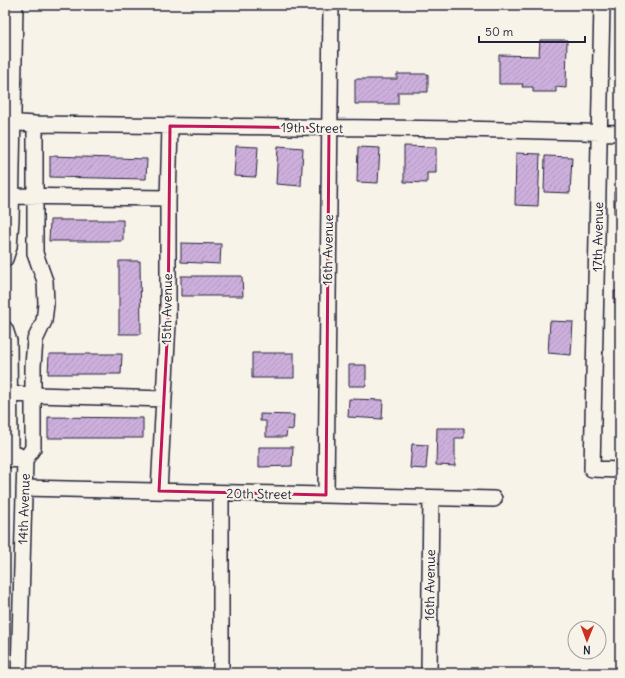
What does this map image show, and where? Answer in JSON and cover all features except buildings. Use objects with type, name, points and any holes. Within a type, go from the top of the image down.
[{"type":"street","points":[[5,259],[9,247],[9,122],[15,5]]},
{"type":"street","name":"16th Avenue","points":[[326,495],[331,5]]},
{"type":"street","name":"17th Avenue","points":[[602,5],[592,469],[620,470]]},
{"type":"street","name":"19th Street","points":[[9,122],[35,124],[620,133]]},
{"type":"street","points":[[5,459],[25,460],[33,448],[35,340],[44,321],[46,304],[45,281],[36,253],[35,124]]},
{"type":"street","name":"15th Avenue","points":[[159,492],[168,323],[168,198],[170,126]]},
{"type":"street","points":[[8,196],[168,198]]},
{"type":"street","name":"14th Avenue","points":[[5,329],[9,341],[7,394],[10,450],[25,460],[12,655],[20,673]]},
{"type":"street","points":[[7,394],[164,399]]},
{"type":"street","name":"20th Street","points":[[24,488],[494,499]]},
{"type":"street","points":[[220,673],[221,493]]},
{"type":"street","name":"16th Avenue","points":[[429,673],[431,498]]},
{"type":"highlighted area","points":[[170,126],[329,128],[326,495],[159,491],[168,323]]}]
